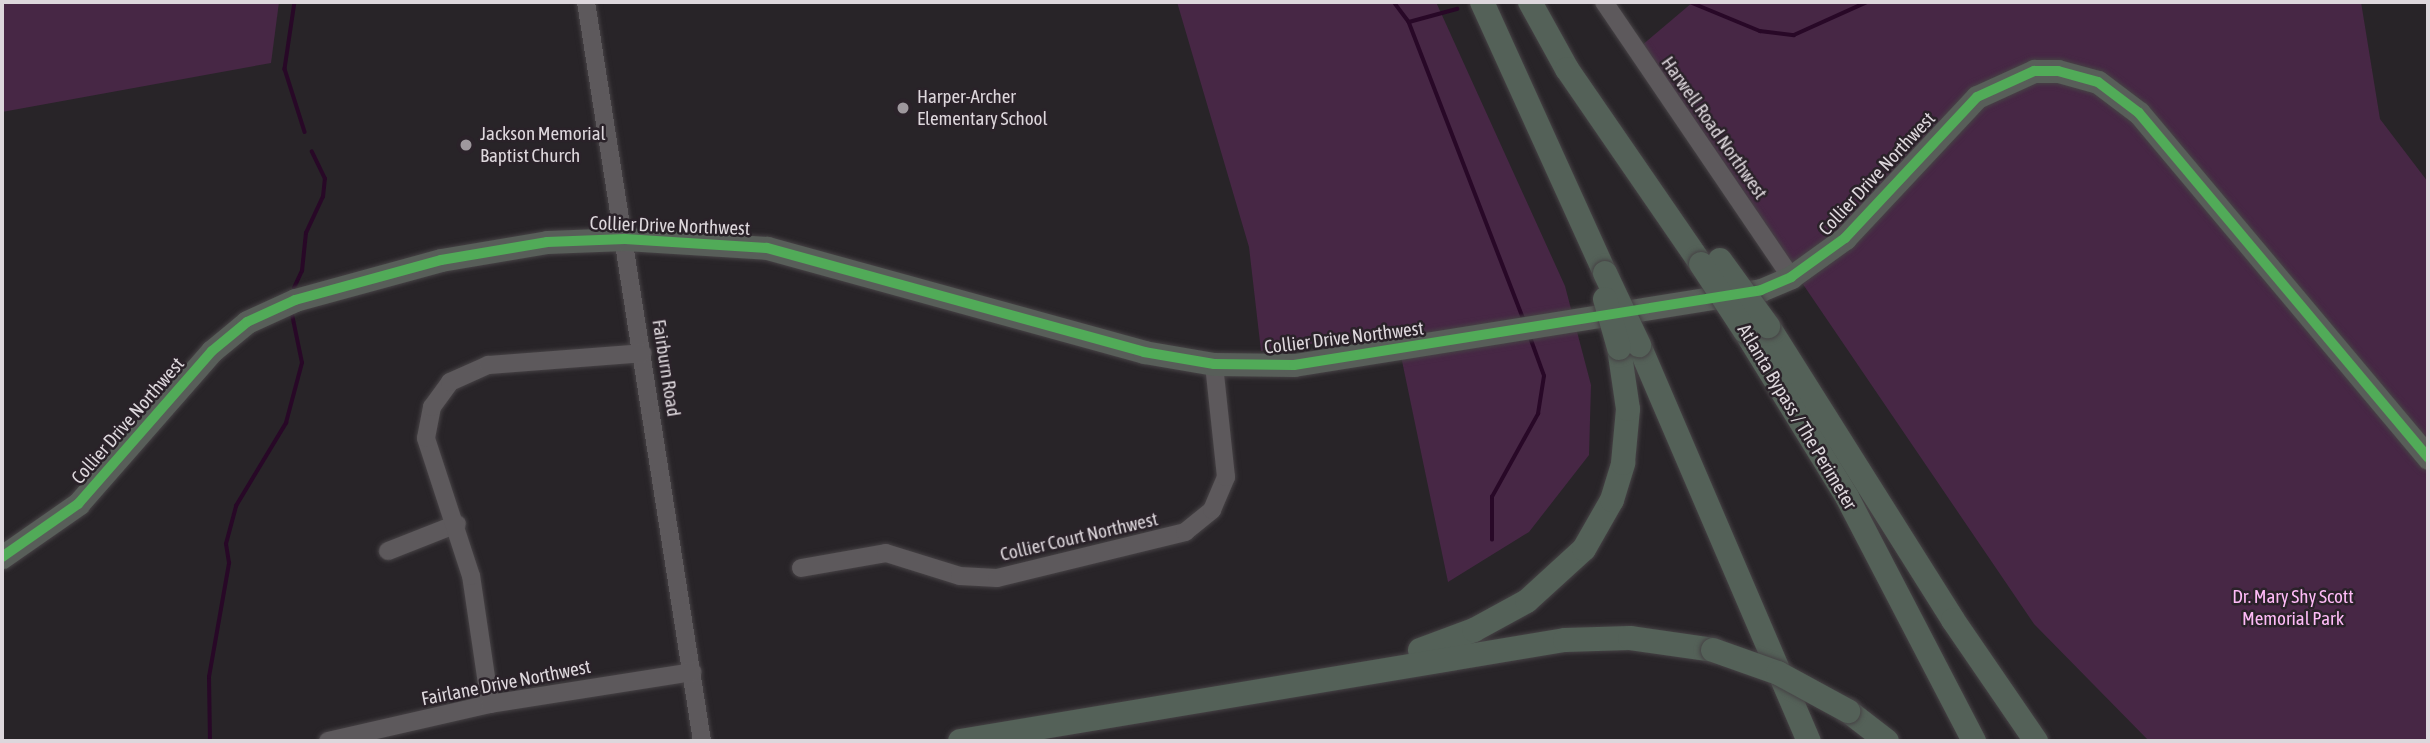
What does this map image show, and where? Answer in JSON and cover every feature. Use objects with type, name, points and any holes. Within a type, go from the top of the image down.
[{"type":"highway","points":[[1482,2],[1603,270],[1629,346],[1736,560],[1810,741]]},
{"type":"highway","name":"Atlanta Bypass / The Perimeter","points":[[1530,2],[1668,220],[1711,262],[1757,329],[1973,741]]},
{"type":"highway","points":[[1757,329],[2036,741]]},
{"type":"highway","points":[[1318,677],[1474,630],[1527,601],[1569,567],[1605,515],[1623,463],[1628,410],[1629,346]]},
{"type":"highway","points":[[960,741],[1318,677],[1565,640],[1630,638],[1713,650],[1777,673],[1848,711],[1887,741]]},
{"type":"main road","name":"Collier Drive Northwest","points":[[2,557],[79,504],[212,351],[261,313],[494,249],[625,239],[796,253],[1144,352],[1214,364],[1294,365],[1730,298],[1791,277],[1845,238],[1977,97],[2034,71],[2078,74],[2116,92],[2139,113],[2428,458]]},
{"type":"street","name":"Fairburn Road","points":[[586,2],[702,741]]},
{"type":"street","name":"Harwell Road Northwest","points":[[1604,2],[1791,277]]},
{"type":"street","points":[[490,704],[457,524],[426,438],[432,407],[450,382],[488,365],[643,353]]},
{"type":"street","name":"Collier Court Northwest","points":[[801,568],[886,553],[960,576],[997,578],[1185,532],[1212,510],[1226,477],[1214,364]]},
{"type":"street","points":[[388,551],[457,524]]},
{"type":"street","name":"Fairlane Drive Northwest","points":[[328,741],[490,704],[692,672]]},
{"type":"green space","points":[[2,2],[279,2],[271,63],[2,112]]},
{"type":"green space","points":[[1177,2],[1436,2],[1565,286],[1591,385],[1589,455],[1529,532],[1448,582],[1396,332],[1261,351],[1249,247]]},
{"type":"green space","name":"Dr. Mary Shy Scott Memorial Park","points":[[1693,2],[2361,2],[2380,119],[2428,182],[2428,741],[2149,741],[2034,624],[1641,46]]},
{"type":"waterway","points":[[295,2],[285,69],[305,132]]},
{"type":"waterway","points":[[1394,2],[1409,22],[1523,318]]},
{"type":"waterway","points":[[1690,2],[1760,31],[1794,35],[1867,2]]},
{"type":"waterway","points":[[1409,22],[1457,9]]},
{"type":"waterway","points":[[294,288],[302,271],[306,233],[323,197],[325,179],[312,152]]},
{"type":"waterway","points":[[210,741],[209,677],[229,563],[226,544],[236,506],[286,423],[302,363],[291,310]]},
{"type":"waterway","points":[[1492,540],[1492,497],[1538,414],[1544,376],[1531,340]]},
{"type":"cycle path","points":[[2,557],[78,504],[212,351],[247,322],[295,300],[441,260],[547,242],[625,239],[767,248],[1144,352],[1214,364],[1294,365],[1761,290],[1791,277],[1845,238],[1977,97],[2034,71],[2058,71],[2098,82],[2139,113],[2428,458]]},
{"type":"place","name":"Harper-Archer Elementary School","points":[[903,108]]},
{"type":"place","name":"Jackson Memorial Baptist Church","points":[[466,145]]}]
